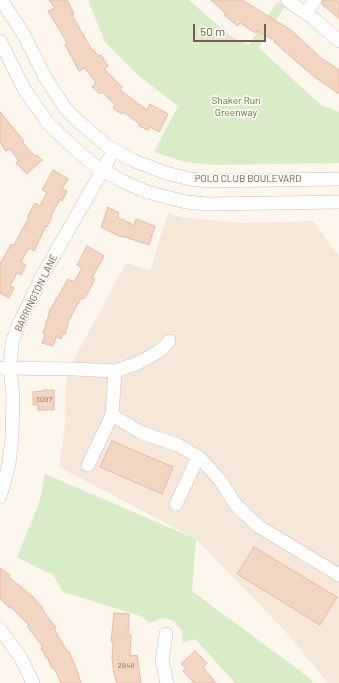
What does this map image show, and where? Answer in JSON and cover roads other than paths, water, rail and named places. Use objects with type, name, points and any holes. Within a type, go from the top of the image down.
[{"type":"street","name":"POLO CLUB BOULEVARD","points":[[1,0],[24,35],[45,77],[61,103],[79,122],[107,146],[132,160],[156,170],[209,181],[339,179]]},
{"type":"street","points":[[287,0],[306,13],[339,41]]},
{"type":"street","points":[[306,13],[315,0]]},
{"type":"street","points":[[0,41],[24,89],[48,124],[94,165],[122,181],[147,192],[186,202],[208,204],[339,202]]},
{"type":"street","name":"BARRINGTON LANE","points":[[0,497],[9,464],[12,437],[13,396],[5,368],[12,343],[27,307],[42,278],[114,150]]},
{"type":"street","points":[[5,368],[115,371],[136,364],[151,356],[162,349],[169,341]]},
{"type":"street","points":[[88,465],[112,415],[115,371]]},
{"type":"street","points":[[112,415],[140,432],[178,446],[198,457],[220,480],[236,505],[258,526],[339,575]]},
{"type":"street","points":[[176,504],[198,457]]},
{"type":"street","points":[[0,629],[21,658],[33,683]]},
{"type":"street","points":[[166,634],[162,661],[167,683]]},
{"type":"park label","name":"Shaker Run Greenway","points":[[236,106]]}]
